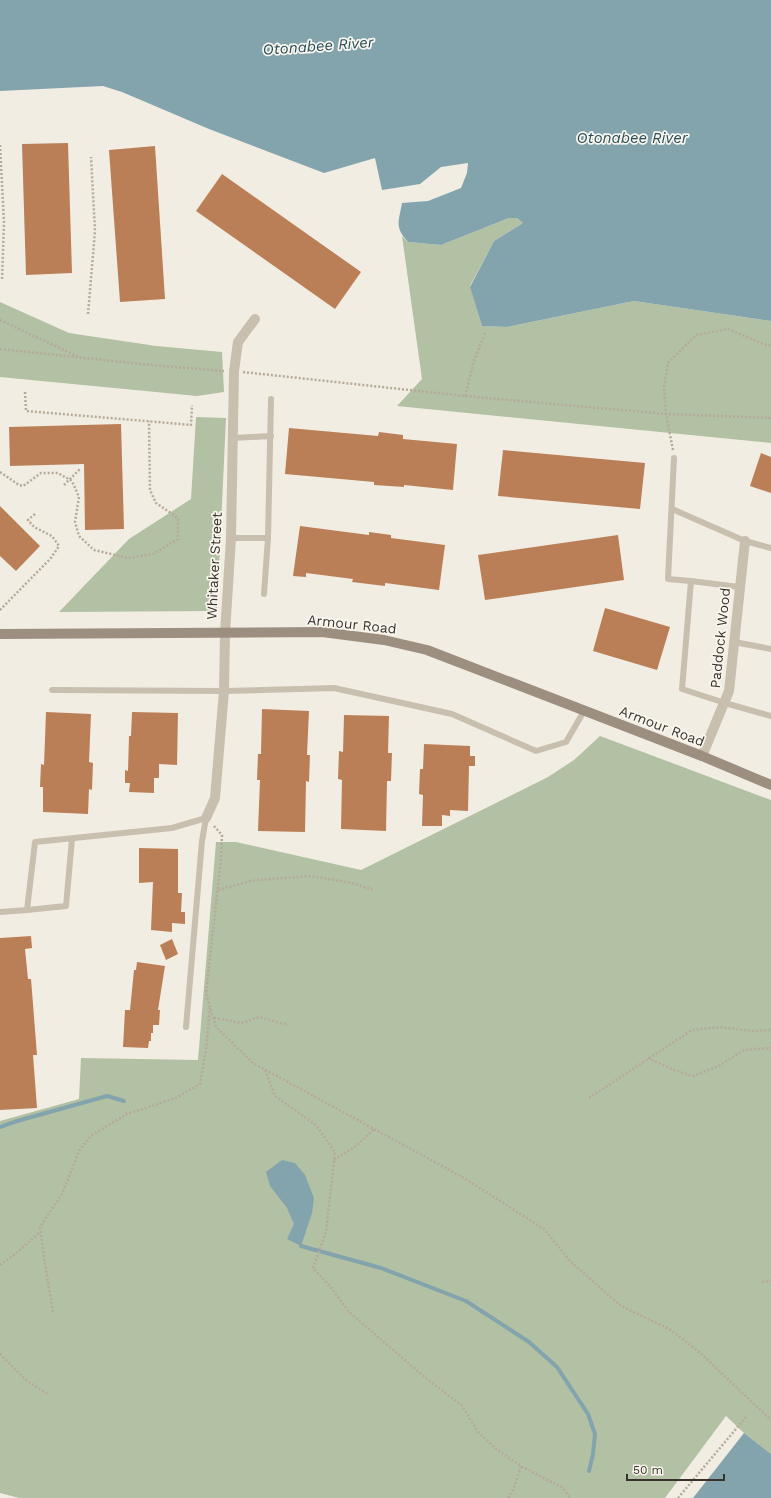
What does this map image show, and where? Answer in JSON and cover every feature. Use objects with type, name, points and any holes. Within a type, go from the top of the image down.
[{"type":"main road","name":"Armour Road","points":[[0,634],[322,632],[384,640],[427,650],[702,756],[771,785]]},
{"type":"street","name":"Whitaker Street","points":[[206,818],[215,798],[224,691],[225,632],[231,538],[234,372],[238,342],[255,319]]},
{"type":"street","name":"Paddock Wood","points":[[702,756],[729,691],[745,541]]},
{"type":"lane","points":[[264,594],[268,538],[271,399]]},
{"type":"lane","points":[[233,438],[271,436]]},
{"type":"lane","points":[[674,458],[668,579],[740,587]]},
{"type":"lane","points":[[672,509],[745,541],[771,548]]},
{"type":"lane","points":[[231,538],[268,538]]},
{"type":"lane","points":[[691,581],[682,689],[771,716]]},
{"type":"lane","points":[[734,642],[771,649]]},
{"type":"lane","points":[[52,690],[224,691],[334,688],[452,714],[536,751],[566,742],[584,711]]},
{"type":"lane","points":[[27,910],[35,842],[172,828],[206,818],[202,841],[186,1027]]},
{"type":"lane","points":[[0,912],[66,906],[72,839]]},
{"type":"path","points":[[0,145],[4,223],[2,280]]},
{"type":"path","points":[[88,314],[95,231],[91,157]]},
{"type":"path","points":[[0,320],[81,358]]},
{"type":"path","points":[[674,458],[666,414],[664,387],[668,363],[696,335],[728,329],[768,346],[771,345]]},
{"type":"path","points":[[465,396],[474,361],[485,333]]},
{"type":"path","points":[[0,349],[465,396],[666,414],[771,418]]},
{"type":"path","points":[[25,392],[26,411],[191,425],[192,405]]},
{"type":"path","points":[[0,472],[19,485],[23,486],[41,473],[58,473],[72,481],[79,497],[75,522],[79,536],[94,550],[128,558],[153,554],[178,539],[178,518],[156,503],[150,490],[149,421]]},
{"type":"path","points":[[64,485],[80,469]]},
{"type":"path","points":[[0,610],[51,558],[60,546],[52,536],[34,527],[28,520],[35,514]]},
{"type":"path","points":[[206,818],[222,835],[218,890],[206,994],[216,1027],[253,1063],[464,1178],[544,1230],[571,1262],[621,1306],[669,1329],[698,1351],[771,1420]]},
{"type":"path","points":[[218,890],[255,880],[311,876],[352,883],[374,890]]},
{"type":"path","points":[[53,1312],[40,1227],[62,1194],[80,1150],[92,1135],[127,1114],[176,1098],[200,1084],[206,1050],[210,1005]]},
{"type":"path","points":[[214,1018],[242,1023],[259,1017],[288,1025]]},
{"type":"path","points":[[589,1098],[692,1030],[720,1027],[752,1032],[771,1030]]},
{"type":"path","points":[[648,1058],[674,1070],[693,1076],[719,1066],[744,1050],[771,1048]]},
{"type":"path","points":[[265,1070],[276,1096],[316,1125],[335,1152],[326,1232],[313,1268],[330,1286],[348,1311],[421,1374],[462,1406],[478,1432],[495,1448],[521,1466],[563,1488],[570,1498]]},
{"type":"path","points":[[334,1161],[356,1146],[374,1129]]},
{"type":"path","points":[[0,1265],[14,1255],[41,1231]]},
{"type":"path","points":[[762,1282],[771,1281]]},
{"type":"path","points":[[0,1354],[27,1381],[48,1394]]},
{"type":"path","points":[[678,1498],[746,1417]]},
{"type":"path","points":[[508,1498],[513,1490],[521,1466]]},
{"type":"green space","points":[[509,218],[517,218],[523,223],[494,241],[470,286],[482,326],[507,327],[634,301],[771,321],[771,443],[397,406],[422,379],[402,236],[408,242],[441,245]]},
{"type":"green space","points":[[0,302],[69,333],[156,346],[222,352],[224,392],[197,396],[0,377]]},
{"type":"green space","points":[[196,417],[226,418],[217,611],[59,612],[129,539],[191,499]]},
{"type":"green space","points":[[600,736],[771,800],[771,1454],[744,1433],[726,1416],[665,1498],[19,1498],[0,1493],[0,1121],[79,1099],[81,1058],[198,1060],[216,842],[236,842],[361,870],[548,777],[574,760]]},
{"type":"water","name":"Otonabee River","points":[[0,0],[771,0],[771,321],[634,301],[507,327],[482,326],[470,287],[494,241],[523,223],[517,218],[509,218],[441,245],[408,242],[399,228],[402,203],[428,201],[461,188],[467,173],[468,163],[441,167],[420,184],[382,190],[375,158],[324,173],[209,129],[122,92],[103,86],[0,91]]},
{"type":"water","points":[[282,1160],[295,1163],[305,1175],[314,1198],[312,1213],[301,1246],[287,1239],[294,1224],[287,1208],[270,1186],[266,1172]]},
{"type":"water","points":[[744,1433],[771,1454],[771,1498],[693,1498]]},
{"type":"building","points":[[68,143],[72,273],[26,275],[22,144]]},
{"type":"building","points":[[155,146],[165,299],[120,302],[109,150]]},
{"type":"building","points":[[222,174],[361,272],[335,309],[196,211]]},
{"type":"building","points":[[121,424],[124,529],[85,530],[84,464],[10,466],[9,427]]},
{"type":"building","points":[[289,428],[378,436],[379,432],[403,435],[403,439],[457,444],[453,490],[404,485],[404,487],[374,485],[374,482],[285,474]]},
{"type":"building","points":[[503,450],[645,463],[640,509],[498,496]]},
{"type":"building","points":[[761,453],[771,457],[771,493],[750,486]]},
{"type":"building","points":[[0,506],[40,546],[16,571],[0,556]]},
{"type":"building","points":[[300,526],[369,535],[369,532],[391,535],[391,538],[445,545],[439,590],[385,583],[385,586],[352,582],[353,579],[306,573],[306,577],[293,576]]},
{"type":"building","points":[[618,535],[624,580],[485,600],[478,555]]},
{"type":"building","points":[[605,608],[670,627],[657,670],[593,651]]},
{"type":"building","points":[[262,709],[309,711],[307,755],[310,755],[309,782],[306,781],[305,832],[258,831],[260,780],[257,780],[258,754],[261,754]]},
{"type":"building","points":[[46,712],[91,714],[89,762],[93,763],[92,790],[89,789],[88,814],[43,812],[43,787],[40,787],[41,764],[44,765]]},
{"type":"building","points":[[132,712],[178,713],[177,765],[159,764],[159,778],[154,778],[154,793],[129,792],[130,783],[125,783],[125,770],[128,771],[129,736],[131,736]]},
{"type":"building","points":[[344,715],[389,716],[388,753],[392,753],[391,781],[387,781],[386,831],[341,829],[342,780],[338,779],[339,751],[343,752]]},
{"type":"building","points":[[424,744],[470,746],[470,756],[475,756],[475,766],[469,766],[468,811],[450,810],[450,816],[442,815],[442,826],[422,826],[423,795],[419,794],[420,769],[423,769]]},
{"type":"building","points":[[139,848],[178,849],[178,893],[182,893],[181,912],[185,912],[185,924],[172,923],[172,932],[151,930],[153,882],[139,883]]},
{"type":"building","points":[[31,936],[32,948],[25,949],[28,979],[31,979],[37,1055],[33,1055],[37,1108],[0,1110],[0,938]]},
{"type":"building","points":[[172,939],[178,954],[166,960],[160,945]]},
{"type":"building","points":[[137,962],[165,966],[158,1010],[160,1010],[159,1025],[153,1025],[153,1033],[151,1033],[151,1041],[149,1041],[148,1048],[123,1047],[125,1010],[130,1010],[134,970],[136,970]]},
{"type":"waterway","points":[[0,1127],[107,1096],[124,1101]]},
{"type":"waterway","points":[[301,1246],[381,1268],[466,1301],[529,1342],[557,1367],[588,1414],[595,1434],[593,1454],[589,1471]]}]
